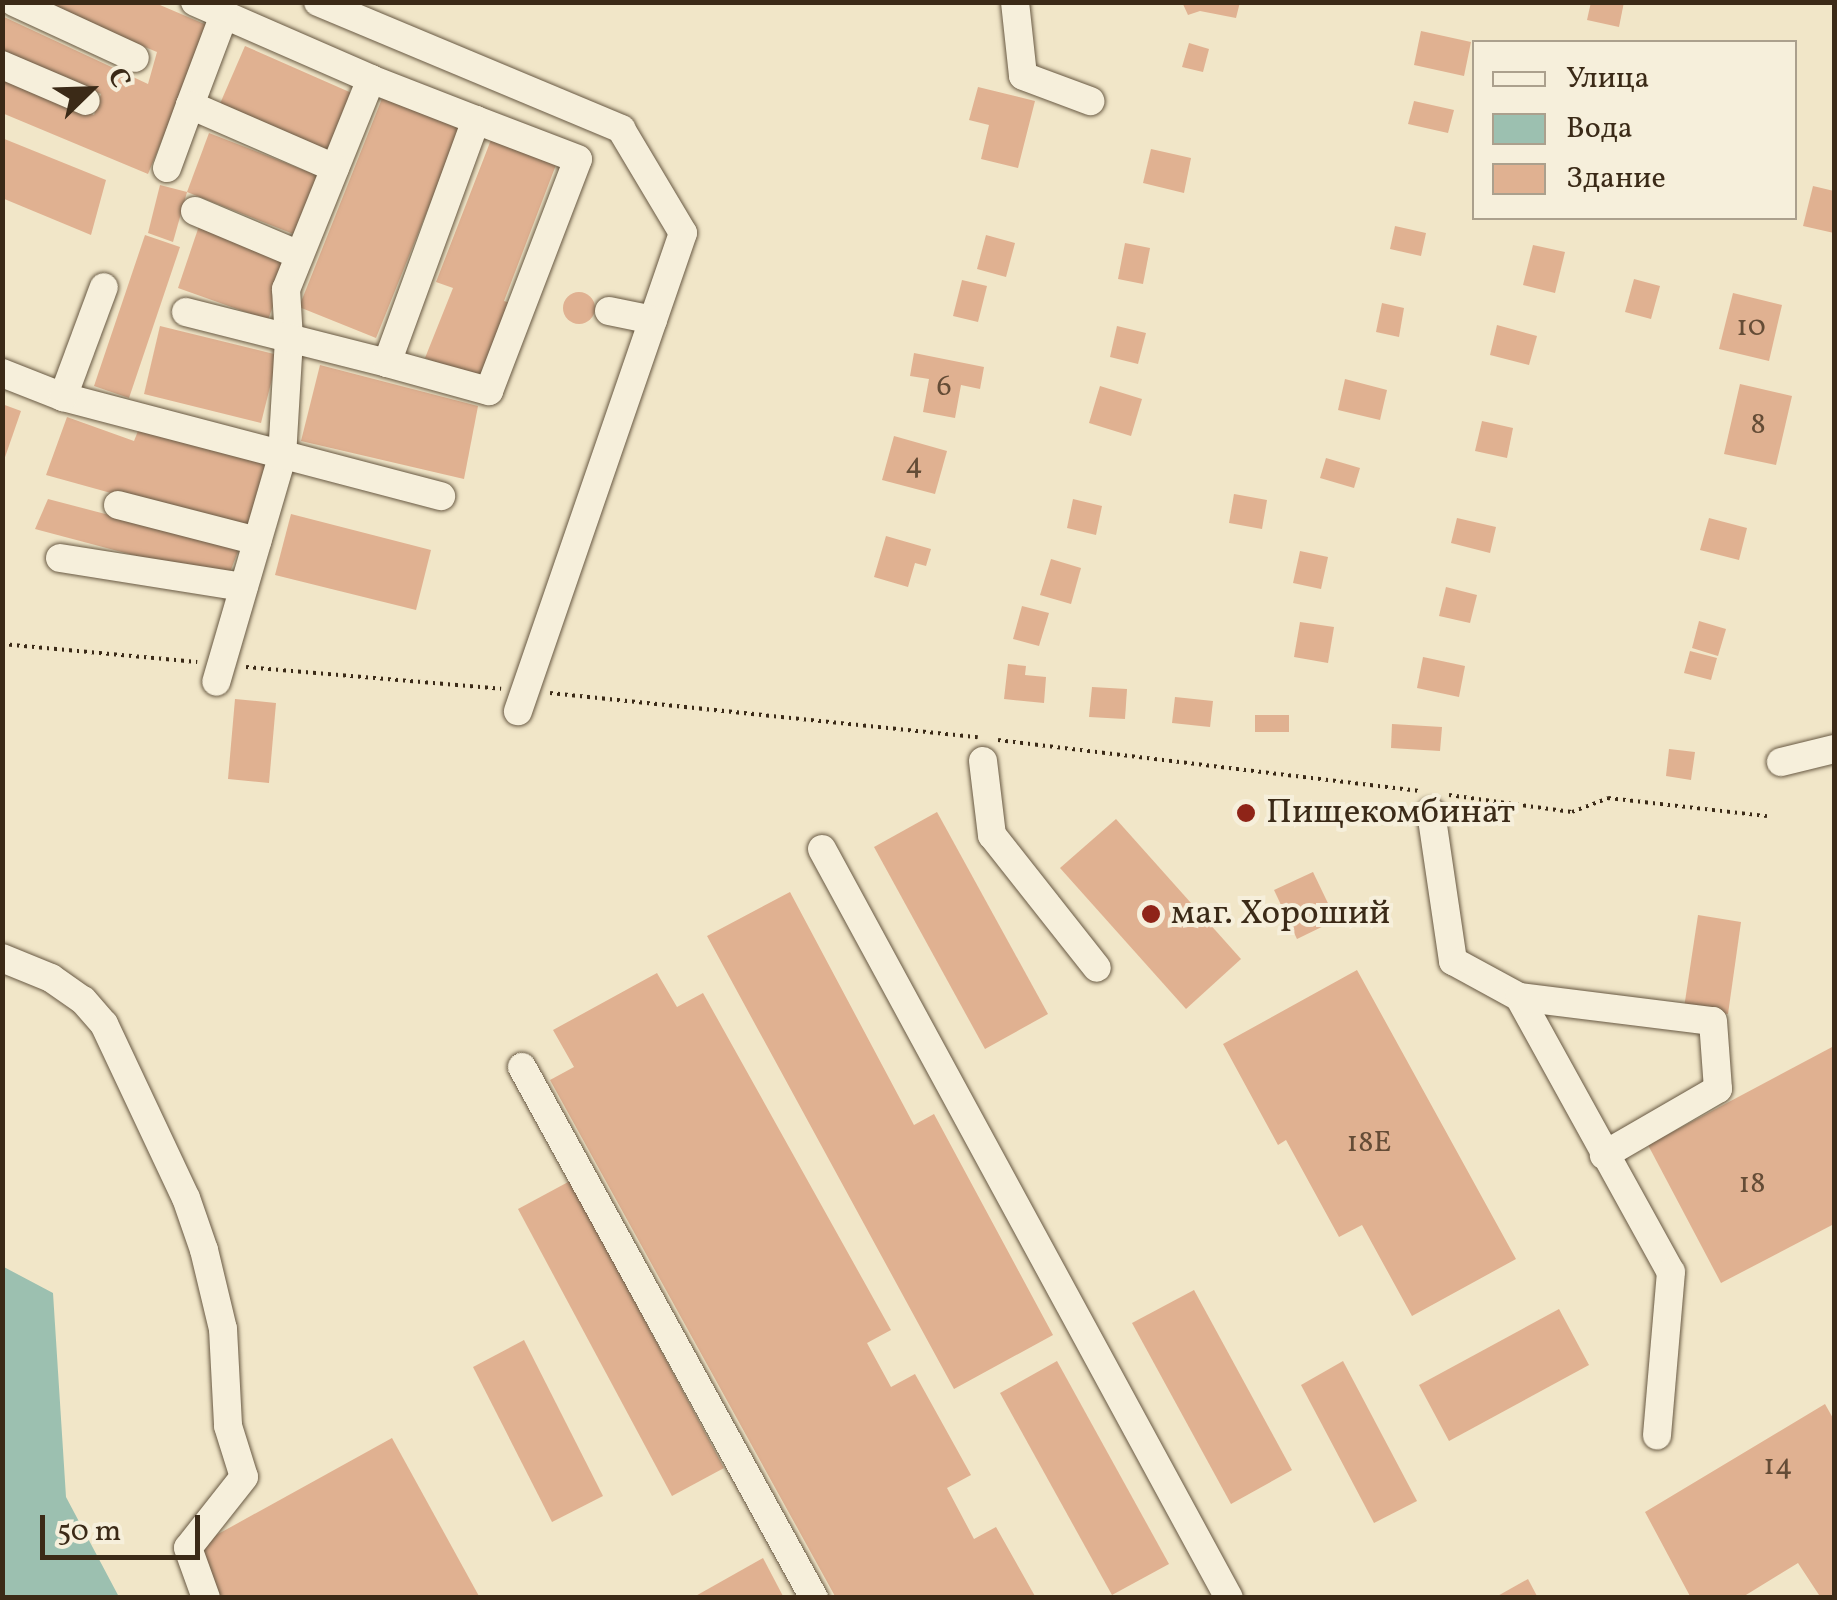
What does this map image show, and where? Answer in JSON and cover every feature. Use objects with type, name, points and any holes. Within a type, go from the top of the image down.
[{"type":"street","points":[[14,2],[135,58]]},
{"type":"street","points":[[186,312],[490,391],[578,159],[370,79],[195,2]]},
{"type":"street","points":[[318,2],[620,130],[682,233],[518,711]]},
{"type":"street","points":[[1015,2],[1023,76],[1090,102]]},
{"type":"street","points":[[166,168],[224,15]]},
{"type":"street","points":[[2,65],[86,101]]},
{"type":"street","points":[[219,673],[282,457],[288,340],[286,289],[370,79]]},
{"type":"street","points":[[190,105],[334,168]]},
{"type":"street","points":[[387,363],[476,120]]},
{"type":"street","points":[[195,211],[299,255]]},
{"type":"street","points":[[64,396],[104,286]]},
{"type":"street","points":[[610,311],[653,320]]},
{"type":"street","points":[[2,373],[64,396],[282,457],[441,496]]},
{"type":"street","points":[[118,505],[257,542]]},
{"type":"street","points":[[60,558],[244,587]]},
{"type":"street","points":[[1780,762],[1834,749]]},
{"type":"street","points":[[983,762],[992,836],[1097,968]]},
{"type":"street","points":[[1431,812],[1453,961],[1519,996],[1713,1021],[1718,1088],[1604,1155]]},
{"type":"street","points":[[822,849],[1229,1598]]},
{"type":"street","points":[[2,958],[51,978],[83,1000],[104,1024],[186,1198],[204,1250],[223,1328],[228,1426],[244,1476],[188,1548],[206,1598]]},
{"type":"street","points":[[1519,996],[1671,1272],[1658,1435]]},
{"type":"street","points":[[522,1067],[814,1598]]},
{"type":"path","points":[[2,644],[219,673]]},
{"type":"water","points":[[2,1266],[53,1293],[66,1497],[119,1597],[3,1597]]},
{"type":"building","points":[[36,2],[153,2],[209,26],[148,174],[2,113],[2,77],[94,115],[101,94],[2,53],[2,16],[148,84],[157,52]]},
{"type":"building","points":[[1182,2],[1240,2],[1236,18],[1200,11],[1188,15]]},
{"type":"building","points":[[1591,2],[1624,2],[1619,27],[1587,20]]},
{"type":"building","points":[[1421,31],[1471,42],[1464,76],[1414,65]]},
{"type":"building","points":[[1189,43],[1209,49],[1203,72],[1182,67]]},
{"type":"building","points":[[245,46],[354,94],[328,153],[219,106]]},
{"type":"building","points":[[978,87],[1035,101],[1018,168],[981,159],[989,125],[969,120]]},
{"type":"building","points":[[385,91],[463,122],[376,338],[299,307]]},
{"type":"building","points":[[1414,101],[1454,110],[1448,133],[1408,124]]},
{"type":"building","points":[[494,132],[559,157],[504,301],[516,305],[486,382],[425,358],[453,288],[436,282]]},
{"type":"building","points":[[209,133],[319,176],[296,235],[187,192]]},
{"type":"building","points":[[2,138],[106,180],[91,235],[2,198]]},
{"type":"building","points":[[1151,149],[1191,158],[1184,193],[1143,183]]},
{"type":"building","points":[[160,185],[187,192],[173,242],[148,233]]},
{"type":"building","points":[[1813,186],[1834,191],[1834,233],[1803,226]]},
{"type":"building","points":[[199,226],[290,258],[268,320],[178,288]]},
{"type":"building","points":[[1395,226],[1426,233],[1421,256],[1390,249]]},
{"type":"building","points":[[145,235],[180,247],[129,398],[94,386]]},
{"type":"building","points":[[986,235],[1015,243],[1006,277],[977,269]]},
{"type":"building","points":[[1125,243],[1150,248],[1143,284],[1118,279]]},
{"type":"building","points":[[1533,245],[1565,252],[1555,293],[1523,285]]},
{"type":"building","points":[[1634,279],[1660,286],[1651,319],[1625,312]]},
{"type":"building","points":[[962,280],[987,286],[978,322],[953,316]]},
{"type":"building","points":[[579,292],[590,297],[595,308],[590,319],[579,324],[568,319],[563,308],[568,297]]},
{"type":"building","points":[[1733,293],[1782,305],[1769,361],[1719,349]]},
{"type":"building","points":[[1382,303],[1404,308],[1399,337],[1376,332]]},
{"type":"building","points":[[1497,325],[1537,336],[1529,365],[1490,355]]},
{"type":"building","points":[[160,326],[278,355],[261,423],[144,394]]},
{"type":"building","points":[[1117,326],[1146,333],[1138,364],[1110,357]]},
{"type":"building","points":[[914,353],[984,367],[980,389],[961,385],[955,418],[923,412],[929,379],[910,376]]},
{"type":"building","points":[[320,365],[478,406],[464,479],[301,441]]},
{"type":"building","points":[[1345,379],[1387,390],[1380,420],[1338,410]]},
{"type":"building","points":[[1740,384],[1792,396],[1776,465],[1724,454]]},
{"type":"building","points":[[1100,386],[1142,399],[1131,436],[1089,423]]},
{"type":"building","points":[[2,404],[21,411],[3,463],[2,463]]},
{"type":"building","points":[[67,417],[134,441],[140,426],[268,461],[248,531],[46,475]]},
{"type":"building","points":[[1482,421],[1513,428],[1507,458],[1475,451]]},
{"type":"building","points":[[894,436],[947,451],[935,494],[882,480]]},
{"type":"building","points":[[1326,458],[1360,468],[1354,488],[1320,478]]},
{"type":"building","points":[[1234,494],[1267,500],[1262,529],[1229,523]]},
{"type":"building","points":[[48,499],[239,549],[227,580],[35,529]]},
{"type":"building","points":[[1073,499],[1102,506],[1096,535],[1067,528]]},
{"type":"building","points":[[291,514],[431,550],[416,610],[275,575]]},
{"type":"building","points":[[1457,518],[1496,527],[1490,553],[1451,543]]},
{"type":"building","points":[[1709,518],[1747,528],[1739,560],[1700,550]]},
{"type":"building","points":[[886,536],[931,549],[926,566],[915,563],[908,587],[874,577]]},
{"type":"building","points":[[1300,551],[1328,557],[1321,589],[1293,583]]},
{"type":"building","points":[[1051,559],[1081,568],[1071,604],[1040,595]]},
{"type":"building","points":[[1446,587],[1477,595],[1470,623],[1439,616]]},
{"type":"building","points":[[1022,606],[1049,613],[1039,646],[1013,639]]},
{"type":"building","points":[[1699,621],[1726,629],[1718,656],[1692,648]]},
{"type":"building","points":[[1300,622],[1334,627],[1328,663],[1294,657]]},
{"type":"building","points":[[1690,651],[1717,658],[1711,680],[1684,673]]},
{"type":"building","points":[[1423,657],[1465,666],[1459,697],[1417,688]]},
{"type":"building","points":[[1008,664],[1026,666],[1025,675],[1046,677],[1044,703],[1004,699]]},
{"type":"building","points":[[1092,687],[1127,689],[1125,719],[1089,717]]},
{"type":"building","points":[[1175,697],[1213,701],[1210,727],[1172,723]]},
{"type":"building","points":[[235,699],[276,703],[269,783],[228,779]]},
{"type":"building","points":[[1255,715],[1289,715],[1289,732],[1255,732]]},
{"type":"building","points":[[1392,724],[1442,727],[1440,751],[1391,748]]},
{"type":"building","points":[[1669,749],[1695,752],[1691,780],[1666,776]]},
{"type":"building","points":[[937,812],[1048,1014],[985,1049],[874,847]]},
{"type":"building","name":"маг. Хороший","points":[[1116,819],[1241,959],[1186,1009],[1060,868]]},
{"type":"building","points":[[1313,872],[1336,920],[1297,939],[1274,890]]},
{"type":"building","points":[[790,892],[914,1125],[934,1114],[1053,1335],[954,1389],[707,936]]},
{"type":"building","points":[[1698,915],[1741,922],[1728,1014],[1684,1008]]},
{"type":"building","points":[[1357,970],[1516,1259],[1412,1316],[1362,1225],[1339,1237],[1286,1140],[1278,1145],[1223,1044]]},
{"type":"building","points":[[657,973],[677,1007],[703,993],[891,1330],[867,1343],[891,1387],[915,1374],[971,1475],[947,1488],[974,1539],[996,1527],[1036,1598],[836,1598],[550,1080],[574,1067],[553,1030]]},
{"type":"building","points":[[1834,1046],[1834,1224],[1721,1283],[1648,1145]]},
{"type":"building","points":[[570,1181],[724,1468],[672,1496],[518,1209]]},
{"type":"building","points":[[1194,1290],[1292,1470],[1231,1504],[1132,1323]]},
{"type":"building","points":[[1559,1309],[1589,1365],[1449,1441],[1419,1385]]},
{"type":"building","points":[[524,1340],[603,1496],[552,1522],[473,1367]]},
{"type":"building","points":[[1057,1361],[1169,1564],[1112,1595],[1000,1393]]},
{"type":"building","points":[[1343,1361],[1417,1501],[1374,1523],[1301,1385]]},
{"type":"building","points":[[1825,1404],[1834,1420],[1834,1598],[1821,1598],[1798,1563],[1741,1598],[1691,1598],[1645,1512]]},
{"type":"building","points":[[392,1438],[480,1598],[218,1598],[191,1549]]},
{"type":"building","points":[[763,1558],[784,1598],[692,1598]]},
{"type":"building","points":[[1528,1579],[1538,1598],[1494,1598]]},
{"type":"place","name":"Пищекомбинат","points":[[1246,813]]},
{"type":"place","name":"маг. Хороший","points":[[1151,914]]}]
